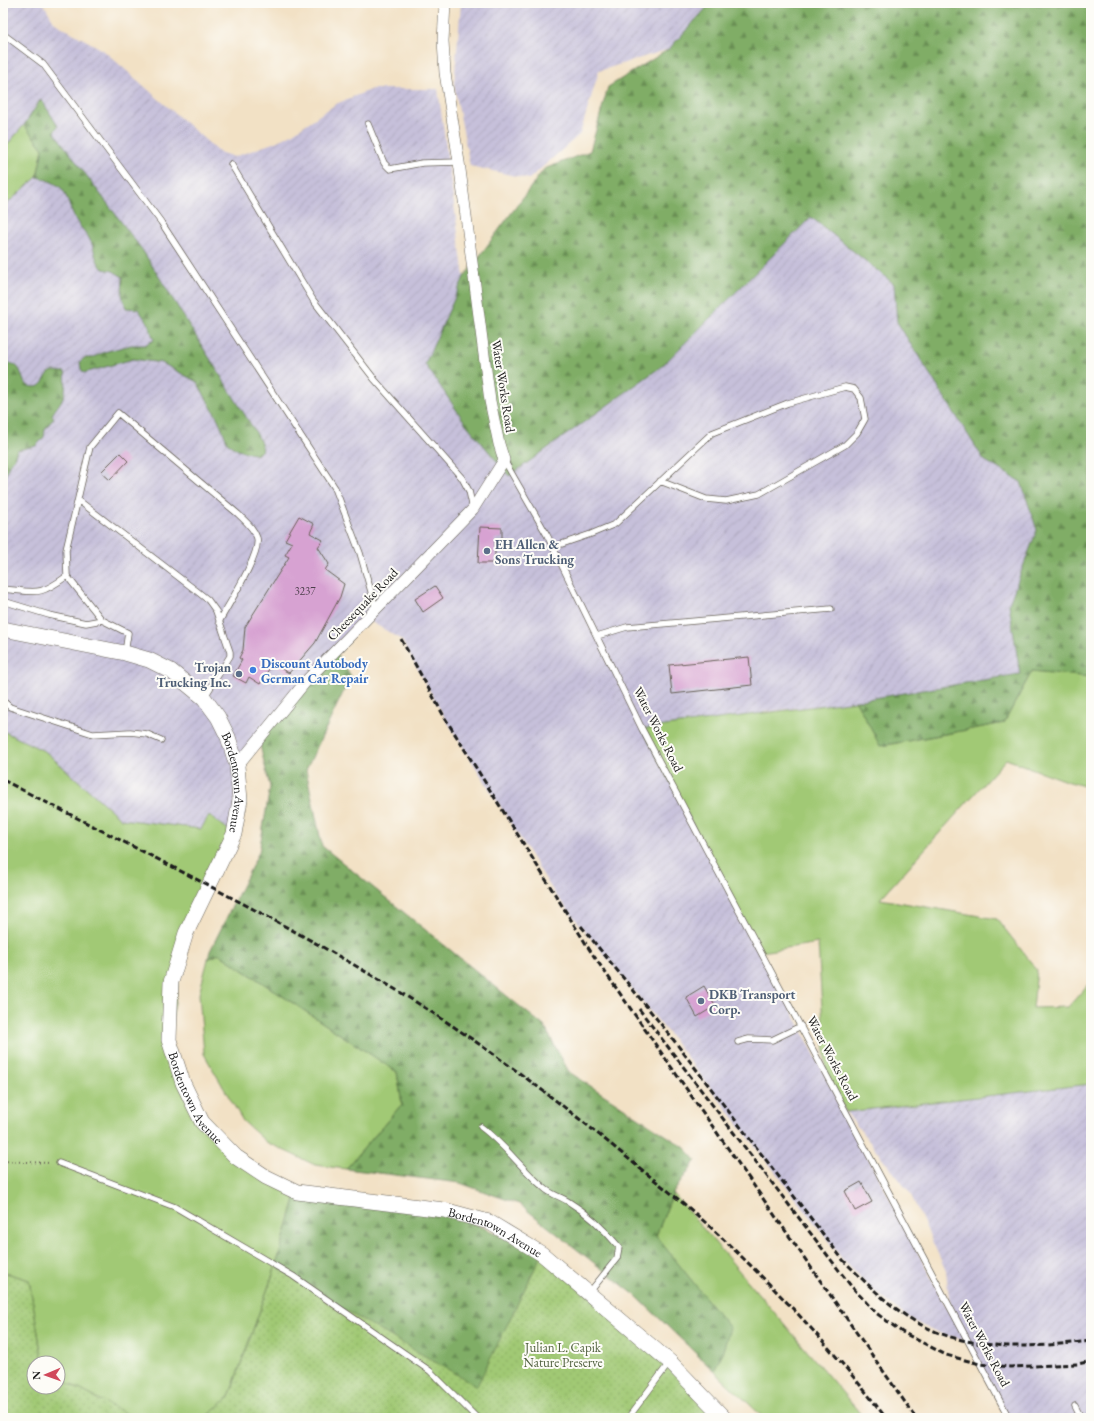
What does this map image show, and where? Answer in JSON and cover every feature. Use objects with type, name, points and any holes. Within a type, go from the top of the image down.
[{"type":"main road","name":"Bordentown Avenue","points":[[3,629],[125,653],[149,660],[171,671],[204,698],[218,717],[228,737],[237,766],[240,800],[234,834],[186,933],[171,982],[169,1040],[183,1083],[202,1122],[236,1157],[266,1177],[297,1192],[444,1210],[489,1222],[542,1254],[670,1362],[724,1418]]},
{"type":"street","name":"Water Works Road","points":[[445,3],[443,41],[445,73],[459,162],[490,401],[504,460]]},
{"type":"street","name":"Cheesequake Road","points":[[237,766],[307,680],[473,509],[504,460]]},
{"type":"lane","points":[[3,34],[43,64],[161,222],[334,488],[360,553],[376,609]]},
{"type":"lane","points":[[368,124],[384,162],[390,169],[422,163],[459,162]]},
{"type":"lane","points":[[231,164],[313,300],[375,380],[462,478],[469,491],[473,509]]},
{"type":"lane","points":[[553,547],[615,524],[660,481],[712,433],[788,403],[845,387],[854,389],[861,398],[865,419],[857,433],[845,445],[759,494],[726,501],[706,499],[660,481]]},
{"type":"lane","points":[[125,653],[128,633],[102,620],[67,576],[66,550],[90,447],[118,412],[247,523],[254,532],[257,543],[253,558],[219,622]]},
{"type":"lane","name":"Water Works Road","points":[[504,460],[553,547],[642,729],[1009,1418]]},
{"type":"lane","points":[[78,500],[208,600],[216,611],[230,656],[204,698]]},
{"type":"lane","points":[[3,589],[34,593],[48,590],[67,576]]},
{"type":"lane","points":[[3,601],[49,615],[86,623],[102,620]]},
{"type":"lane","points":[[597,636],[627,627],[831,609]]},
{"type":"lane","points":[[3,702],[10,707],[93,734],[130,732],[147,734],[162,740]]},
{"type":"lane","points":[[738,1042],[748,1039],[772,1040],[801,1026]]},
{"type":"lane","points":[[481,1127],[495,1138],[522,1167],[553,1196],[569,1201],[598,1222],[619,1247],[617,1258],[589,1294]]},
{"type":"lane","points":[[59,1163],[175,1207],[293,1276],[430,1371],[477,1418]]},
{"type":"lane","points":[[628,1418],[670,1362]]},
{"type":"lane","points":[[1075,1406],[1081,1418]]},
{"type":"path","points":[[3,1161],[59,1163]]},
{"type":"shaded area","points":[[3,3],[43,3],[55,23],[103,50],[219,152],[234,157],[273,143],[290,135],[336,104],[372,89],[438,89],[464,277],[449,312],[509,476],[662,366],[811,217],[894,284],[897,322],[984,460],[1021,482],[1037,530],[1009,604],[1020,674],[856,701],[763,712],[761,952],[951,1316],[946,1271],[910,1193],[846,1112],[1091,1084],[1091,1418],[1009,1418],[967,1340],[944,1335],[921,1325],[902,1313],[872,1289],[843,1260],[669,1034],[555,894],[445,718],[401,639],[366,619],[237,766],[234,834],[121,819],[46,752],[3,731]]},
{"type":"shaded area","points":[[461,3],[711,3],[669,49],[599,71],[580,134],[529,179],[470,166],[454,85]]},
{"type":"green space","points":[[711,3],[1091,3],[1091,677],[1032,671],[1004,723],[880,746],[856,701],[1020,674],[1009,604],[1037,530],[1021,482],[984,460],[897,322],[894,284],[811,217],[662,366],[509,476],[466,424],[425,364],[464,277],[544,169],[590,151],[608,87],[669,49]]},
{"type":"green space","points":[[41,99],[58,126],[54,132],[143,251],[258,436],[263,449],[257,455],[238,450],[228,444],[219,421],[197,382],[162,363],[133,359],[84,373],[81,369],[80,362],[84,358],[92,358],[104,352],[131,345],[145,345],[154,340],[148,323],[138,309],[126,308],[122,295],[123,277],[113,271],[103,269],[98,262],[90,239],[77,222],[61,188],[56,184],[37,177],[43,149],[24,125]]},
{"type":"green space","points":[[24,125],[43,149],[37,177],[3,207],[3,150]]},
{"type":"green space","points":[[3,362],[14,364],[20,371],[24,382],[30,386],[35,387],[41,385],[48,374],[53,371],[65,372],[66,382],[63,398],[52,415],[54,418],[45,429],[44,437],[36,446],[17,450],[14,459],[9,465],[3,482]]},
{"type":"green space","points":[[335,650],[351,676],[306,770],[322,846],[544,1026],[569,1072],[684,1147],[696,1160],[673,1193],[656,1236],[730,1328],[722,1354],[714,1371],[635,1295],[519,1204],[460,1183],[346,1169],[402,1104],[397,1072],[219,954],[208,959],[210,951],[259,852],[270,787],[259,741]]},
{"type":"green space","points":[[1032,671],[1091,677],[1091,788],[1066,781],[1006,759],[880,899],[997,919],[1037,970],[1033,1008],[1068,1007],[1091,981],[1091,1084],[846,1112],[826,1074],[818,943],[761,952],[642,729],[856,701],[881,746],[1004,723]]},
{"type":"green space","points":[[3,731],[46,752],[121,819],[201,829],[209,815],[234,834],[186,933],[169,1040],[183,1083],[236,1157],[297,1192],[276,1266],[229,1397],[205,1418],[134,1418],[66,1382],[66,1355],[42,1355],[29,1280],[3,1272]]},
{"type":"green space","points":[[219,954],[397,1072],[402,1104],[346,1169],[315,1165],[266,1142],[243,1121],[204,1054],[199,994],[208,959]]},
{"type":"green space","points":[[297,1192],[444,1210],[542,1254],[709,1401],[205,1418],[229,1397],[276,1266]]},
{"type":"green space","points":[[673,1193],[864,1418],[764,1418],[714,1371],[722,1354],[656,1236]]},
{"type":"green space","name":"Julian L. Capik Nature Preserve","points":[[542,1254],[724,1418],[205,1418],[229,1397],[276,1266],[320,1296],[477,1386]]},
{"type":"green space","points":[[3,1272],[29,1280],[42,1355],[26,1355],[26,1395],[66,1395],[66,1382],[134,1418],[3,1418]]},
{"type":"building","points":[[120,453],[128,461],[110,480],[101,472]]},
{"type":"building","points":[[299,516],[314,524],[310,533],[323,540],[318,547],[329,564],[325,570],[344,584],[340,597],[315,643],[289,673],[272,664],[260,684],[249,677],[246,683],[233,676],[242,660],[239,658],[243,650],[245,627],[289,557],[285,555],[292,543],[285,540]]},
{"type":"building","name":"EH Allen & Sons Trucking","points":[[480,527],[502,528],[502,538],[495,539],[495,563],[478,563]]},
{"type":"building","points":[[435,586],[443,598],[423,612],[415,599]]},
{"type":"building","points":[[749,657],[752,685],[672,694],[669,665]]},
{"type":"building","name":"DKB Transport Corp.","points":[[704,986],[715,1006],[697,1017],[686,997]]},
{"type":"building","points":[[861,1182],[872,1202],[855,1211],[845,1191]]},
{"type":"railway","points":[[401,639],[445,718],[591,952],[916,1418]]},
{"type":"railway","points":[[3,780],[200,881],[297,933],[393,988],[485,1048],[602,1137],[706,1223],[800,1316],[844,1366],[886,1418]]},
{"type":"railway","points":[[581,926],[669,1034],[843,1260],[887,1301],[902,1313],[924,1326],[947,1336],[970,1342],[1017,1346],[1091,1341]]},
{"type":"railway","points":[[639,1009],[851,1286],[876,1313],[902,1332],[946,1355],[980,1364],[1010,1367],[1078,1364],[1091,1361]]},
{"type":"place","name":"EH Allen & Sons Trucking","points":[[487,551]]},
{"type":"place","name":"Discount Autobody German Car Repair","points":[[253,670]]},
{"type":"place","name":"Trojan Trucking Inc.","points":[[239,674]]},
{"type":"place","name":"DKB Transport Corp.","points":[[701,1001]]}]
